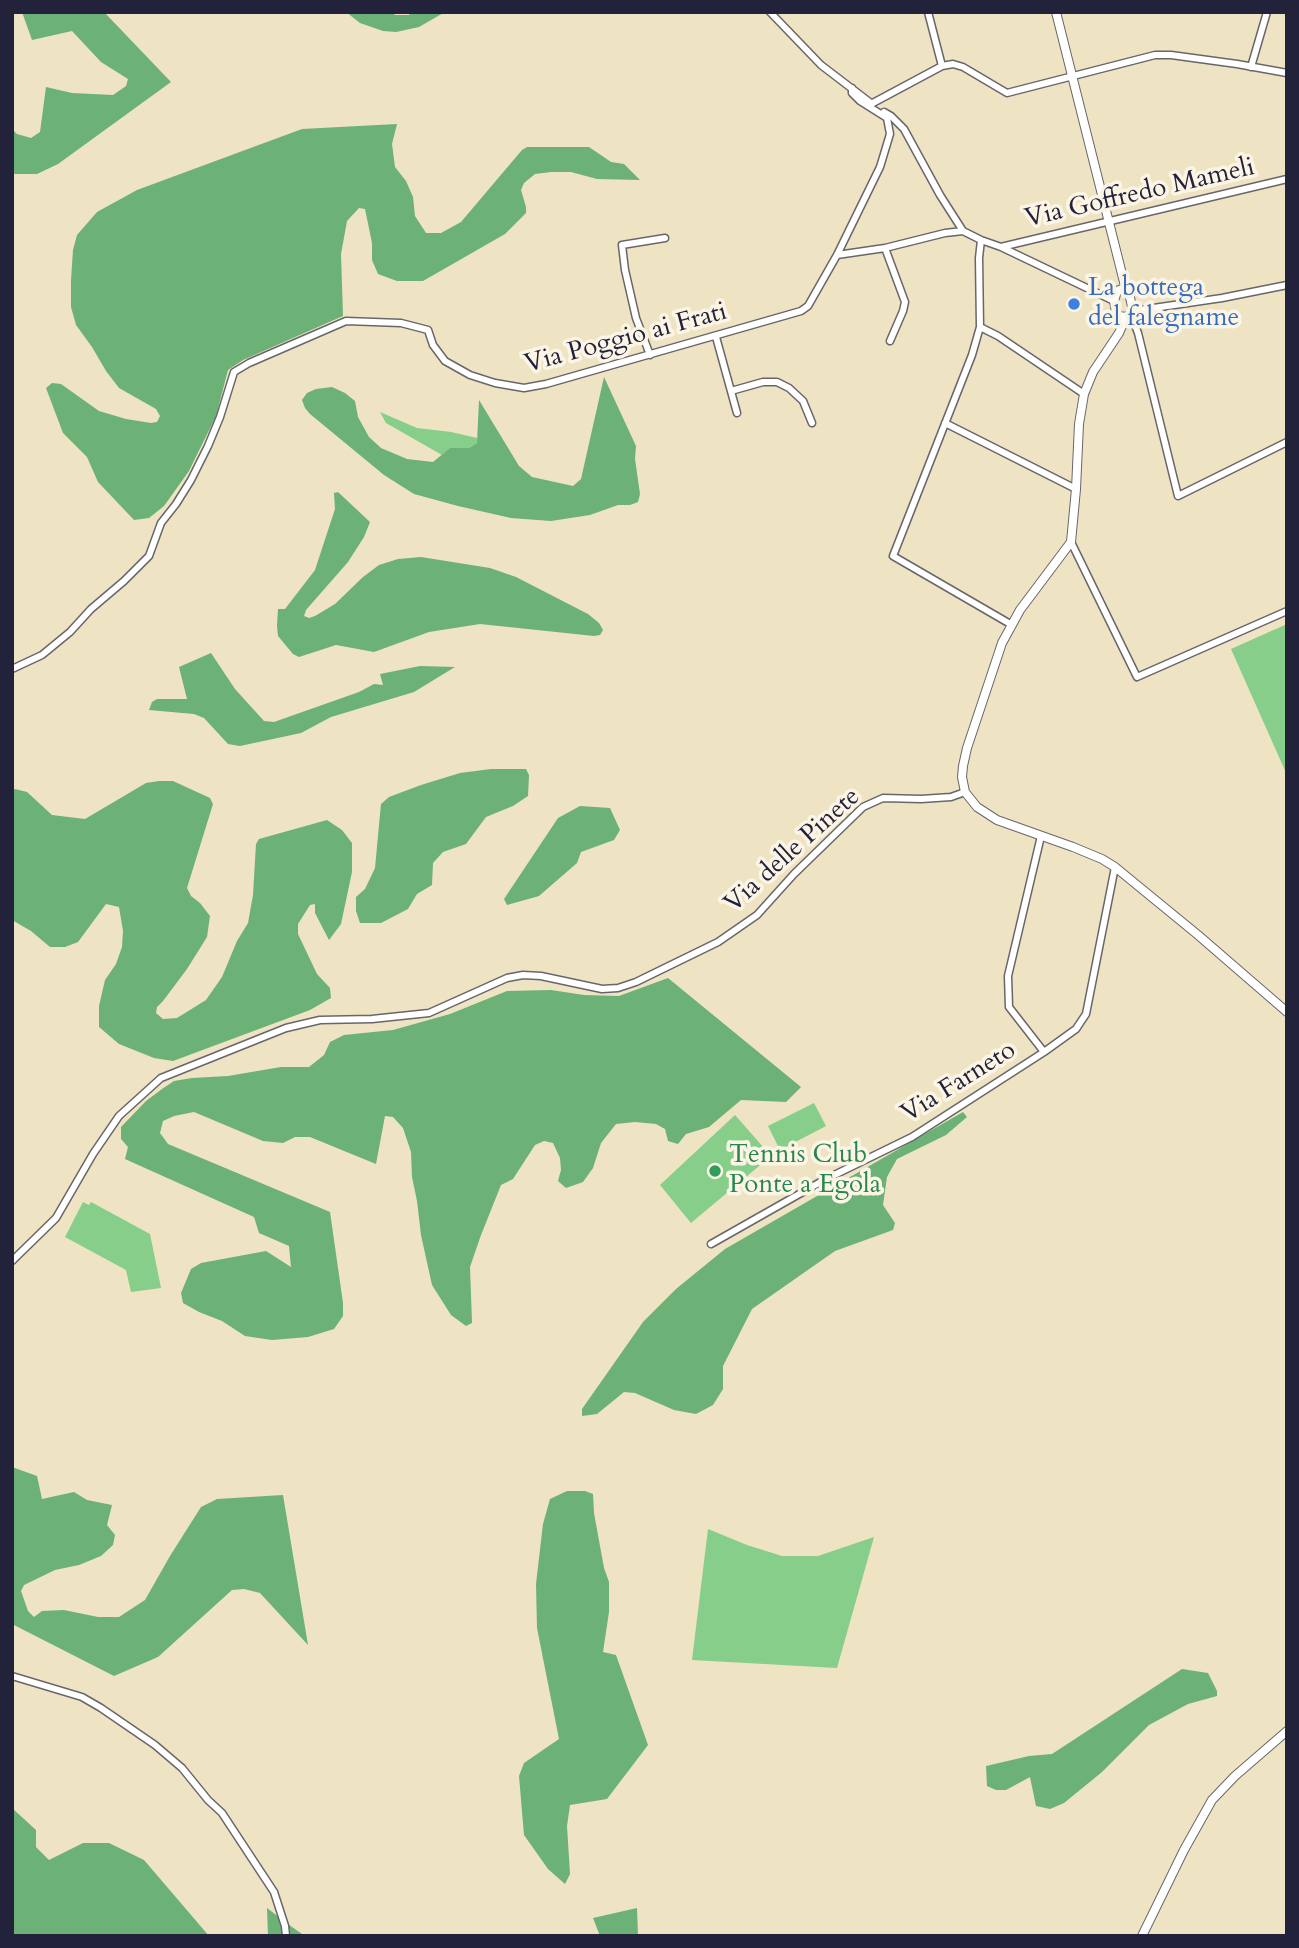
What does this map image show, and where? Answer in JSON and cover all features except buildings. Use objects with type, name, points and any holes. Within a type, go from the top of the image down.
[{"type":"street","points":[[770,12],[821,65],[891,116],[904,129],[940,195],[963,230],[1114,301]]},
{"type":"street","points":[[928,12],[942,66]]},
{"type":"street","points":[[1056,12],[1118,258],[1121,291],[1114,301],[1116,312],[1128,315],[1287,285]]},
{"type":"street","points":[[1251,67],[1267,12]]},
{"type":"street","points":[[871,104],[942,66],[953,64],[1007,93],[1155,55],[1171,55],[1287,74]]},
{"type":"street","name":"Via Poggio ai Frati","points":[[12,669],[42,655],[70,632],[149,556],[161,523],[191,480],[208,446],[234,372],[249,363],[346,321],[401,323],[428,330],[433,345],[445,361],[470,375],[524,388],[716,337],[801,311],[808,306],[837,255],[880,167],[890,134],[887,118],[860,101],[852,93],[852,88]]},
{"type":"street","name":"Via Goffredo Mameli","points":[[1001,247],[1287,179]]},
{"type":"street","points":[[837,255],[885,248],[963,230]]},
{"type":"street","points":[[650,355],[636,318],[622,245],[665,238]]},
{"type":"street","points":[[981,240],[980,327],[972,355],[893,556],[1012,625]]},
{"type":"street","points":[[885,248],[905,302],[890,341]]},
{"type":"street","points":[[1121,291],[1129,293],[1128,315],[1093,372],[1084,394],[1079,424],[1071,542],[1137,677],[1287,611]]},
{"type":"street","points":[[1128,315],[1138,332],[1178,496],[1287,442]]},
{"type":"street","points":[[980,327],[998,336],[1084,394]]},
{"type":"street","points":[[716,337],[737,413]]},
{"type":"street","points":[[731,391],[763,382],[777,382],[789,388],[803,401],[812,423]]},
{"type":"street","points":[[945,423],[1076,489]]},
{"type":"street","points":[[1071,542],[1035,589],[1012,625],[995,662],[962,766],[965,792],[971,801],[997,820],[1102,859],[1115,867],[1198,934],[1287,1012]]},
{"type":"street","name":"Via delle Pinete","points":[[12,1261],[56,1219],[93,1154],[120,1116],[161,1078],[286,1028],[320,1020],[372,1019],[429,1013],[515,976],[541,976],[601,989],[618,988],[636,982],[718,942],[757,915],[794,874],[863,807],[883,798],[951,797],[965,792]]},
{"type":"street","points":[[1041,836],[1008,976],[1009,1007],[1044,1052]]},
{"type":"street","name":"Via Farneto","points":[[711,1244],[824,1180],[912,1137],[1076,1029],[1086,1014],[1115,867]]},
{"type":"street","points":[[12,1676],[82,1697],[155,1745],[182,1768],[208,1800],[222,1812],[274,1892],[286,1936]]},
{"type":"street","points":[[1142,1936],[1212,1800],[1234,1776],[1287,1731]]},
{"type":"green space","points":[[22,12],[104,12],[171,82],[58,164],[37,174],[15,174],[12,172],[12,129],[17,134],[31,138],[40,132],[46,87],[72,93],[113,95],[126,86],[128,79],[101,62],[72,31],[32,40]]},
{"type":"green space","points":[[346,12],[392,12],[395,15],[409,15],[411,12],[445,12],[419,27],[396,32],[383,31],[360,23]]},
{"type":"green space","points":[[397,124],[392,144],[395,167],[406,181],[413,197],[415,216],[426,233],[441,233],[461,222],[527,147],[589,147],[611,162],[624,164],[640,180],[597,179],[571,172],[535,174],[524,183],[521,190],[526,213],[505,234],[423,281],[397,281],[378,274],[372,260],[372,243],[365,209],[359,208],[347,221],[341,254],[343,316],[243,360],[228,370],[216,416],[189,471],[164,506],[149,518],[134,520],[98,482],[87,457],[63,433],[46,388],[52,383],[61,384],[99,411],[126,419],[151,423],[157,422],[160,416],[156,409],[119,388],[76,325],[71,307],[71,280],[77,235],[97,212],[137,190],[302,129]]},
{"type":"green space","points":[[604,377],[636,446],[640,494],[638,502],[618,505],[590,515],[551,521],[511,518],[414,494],[384,475],[310,414],[302,400],[307,393],[316,389],[332,387],[345,393],[355,401],[358,417],[369,437],[381,448],[407,459],[433,462],[450,448],[469,448],[477,443],[479,400],[519,466],[532,477],[573,486],[581,479]]},
{"type":"green space","points":[[380,412],[417,428],[477,438],[477,443],[469,448],[450,448],[442,455],[386,423]]},
{"type":"green space","points":[[338,492],[370,522],[348,562],[306,610],[304,616],[315,616],[335,604],[379,565],[398,559],[421,557],[490,568],[516,577],[588,614],[603,630],[600,635],[594,636],[480,624],[429,632],[374,652],[336,645],[299,657],[293,654],[278,636],[278,609],[285,609],[315,570],[335,509],[334,493]]},
{"type":"green space","points":[[1287,624],[1287,775],[1231,649]]},
{"type":"green space","points":[[211,653],[235,689],[264,721],[274,722],[359,692],[374,684],[383,685],[380,674],[420,666],[455,667],[414,692],[331,717],[301,733],[240,746],[228,744],[204,718],[194,714],[149,710],[152,702],[157,699],[187,699],[179,667]]},
{"type":"green space","points":[[491,769],[526,769],[529,775],[528,796],[513,806],[486,817],[466,844],[443,852],[433,863],[432,885],[417,894],[408,909],[381,923],[360,923],[356,911],[356,897],[365,889],[375,868],[381,804],[389,797],[421,785],[460,773]]},
{"type":"green space","points":[[173,781],[210,798],[213,804],[187,888],[210,916],[207,937],[187,969],[157,1007],[156,1013],[163,1019],[177,1018],[206,1000],[222,977],[237,941],[248,923],[253,895],[256,844],[259,839],[327,820],[342,830],[352,843],[352,872],[341,924],[329,940],[315,913],[315,904],[310,905],[298,924],[298,934],[317,974],[330,988],[331,998],[310,1010],[173,1061],[154,1058],[119,1044],[99,1027],[99,1006],[105,980],[116,964],[122,947],[123,931],[119,907],[106,904],[78,942],[65,947],[50,947],[12,920],[12,791],[15,789],[27,792],[52,815],[85,819],[146,783]]},
{"type":"green space","points":[[580,806],[610,808],[620,830],[614,840],[581,852],[577,863],[539,896],[507,905],[504,899],[558,818]]},
{"type":"green space","points":[[668,978],[801,1087],[786,1102],[741,1100],[709,1127],[686,1134],[678,1144],[668,1141],[665,1129],[656,1124],[616,1124],[601,1143],[593,1168],[583,1182],[566,1188],[558,1181],[560,1158],[553,1143],[544,1141],[535,1145],[513,1179],[501,1185],[481,1235],[470,1267],[472,1323],[466,1326],[451,1315],[432,1285],[421,1235],[411,1152],[403,1128],[393,1117],[385,1116],[376,1164],[310,1137],[295,1137],[283,1143],[263,1141],[194,1112],[163,1121],[160,1133],[168,1144],[330,1212],[343,1316],[334,1329],[308,1337],[272,1340],[245,1336],[222,1321],[183,1303],[181,1293],[191,1269],[201,1263],[266,1251],[291,1267],[289,1246],[259,1233],[254,1217],[125,1159],[128,1147],[121,1139],[121,1127],[162,1089],[174,1081],[192,1078],[228,1076],[281,1067],[309,1067],[324,1055],[330,1042],[344,1035],[393,1030],[450,1014],[507,991],[551,990],[619,996]]},
{"type":"green space","points":[[814,1103],[826,1126],[780,1150],[768,1126]]},
{"type":"green space","points":[[963,1112],[967,1117],[946,1135],[897,1159],[887,1177],[883,1205],[895,1223],[893,1230],[835,1251],[752,1309],[723,1366],[723,1389],[713,1405],[696,1414],[674,1410],[635,1393],[624,1392],[597,1414],[582,1416],[582,1409],[643,1322],[676,1289],[725,1249]]},
{"type":"green space","name":"Tennis Club Ponte a Egola","points":[[735,1115],[771,1156],[691,1223],[660,1185]]},
{"type":"green space","points":[[83,1202],[89,1205],[91,1202],[150,1234],[161,1288],[131,1292],[126,1270],[65,1237]]},
{"type":"green space","points":[[12,1467],[37,1476],[42,1499],[74,1492],[87,1500],[112,1505],[107,1525],[115,1535],[113,1545],[101,1556],[79,1565],[55,1570],[24,1585],[21,1591],[28,1611],[34,1617],[42,1611],[64,1610],[98,1617],[119,1617],[145,1600],[201,1507],[217,1499],[283,1495],[308,1645],[260,1593],[244,1589],[232,1590],[158,1657],[114,1676],[12,1624]]},
{"type":"green space","points":[[567,1491],[593,1494],[604,1568],[609,1582],[609,1612],[603,1652],[616,1655],[648,1745],[607,1799],[570,1805],[567,1826],[570,1874],[565,1884],[548,1869],[524,1835],[519,1776],[524,1763],[559,1739],[537,1628],[536,1584],[543,1524],[550,1499]]},
{"type":"green space","points":[[708,1529],[782,1556],[818,1556],[874,1537],[837,1668],[692,1660]]},
{"type":"green space","points":[[1182,1669],[1208,1673],[1217,1696],[1188,1704],[1149,1725],[1102,1772],[1064,1803],[1050,1809],[1036,1806],[1030,1777],[1006,1790],[987,1786],[986,1766],[1029,1756],[1052,1754]]},
{"type":"green space","points":[[12,1808],[36,1830],[36,1847],[49,1860],[83,1843],[109,1843],[144,1860],[209,1936],[12,1936]]},
{"type":"green space","points":[[267,1908],[292,1927],[305,1936],[268,1936]]},
{"type":"green space","points":[[637,1908],[638,1936],[600,1936],[593,1918]]},
{"type":"place","name":"La bottega del falegname","points":[[1074,304]]},
{"type":"place","name":"Tennis Club Ponte a Egola","points":[[715,1171]]}]
